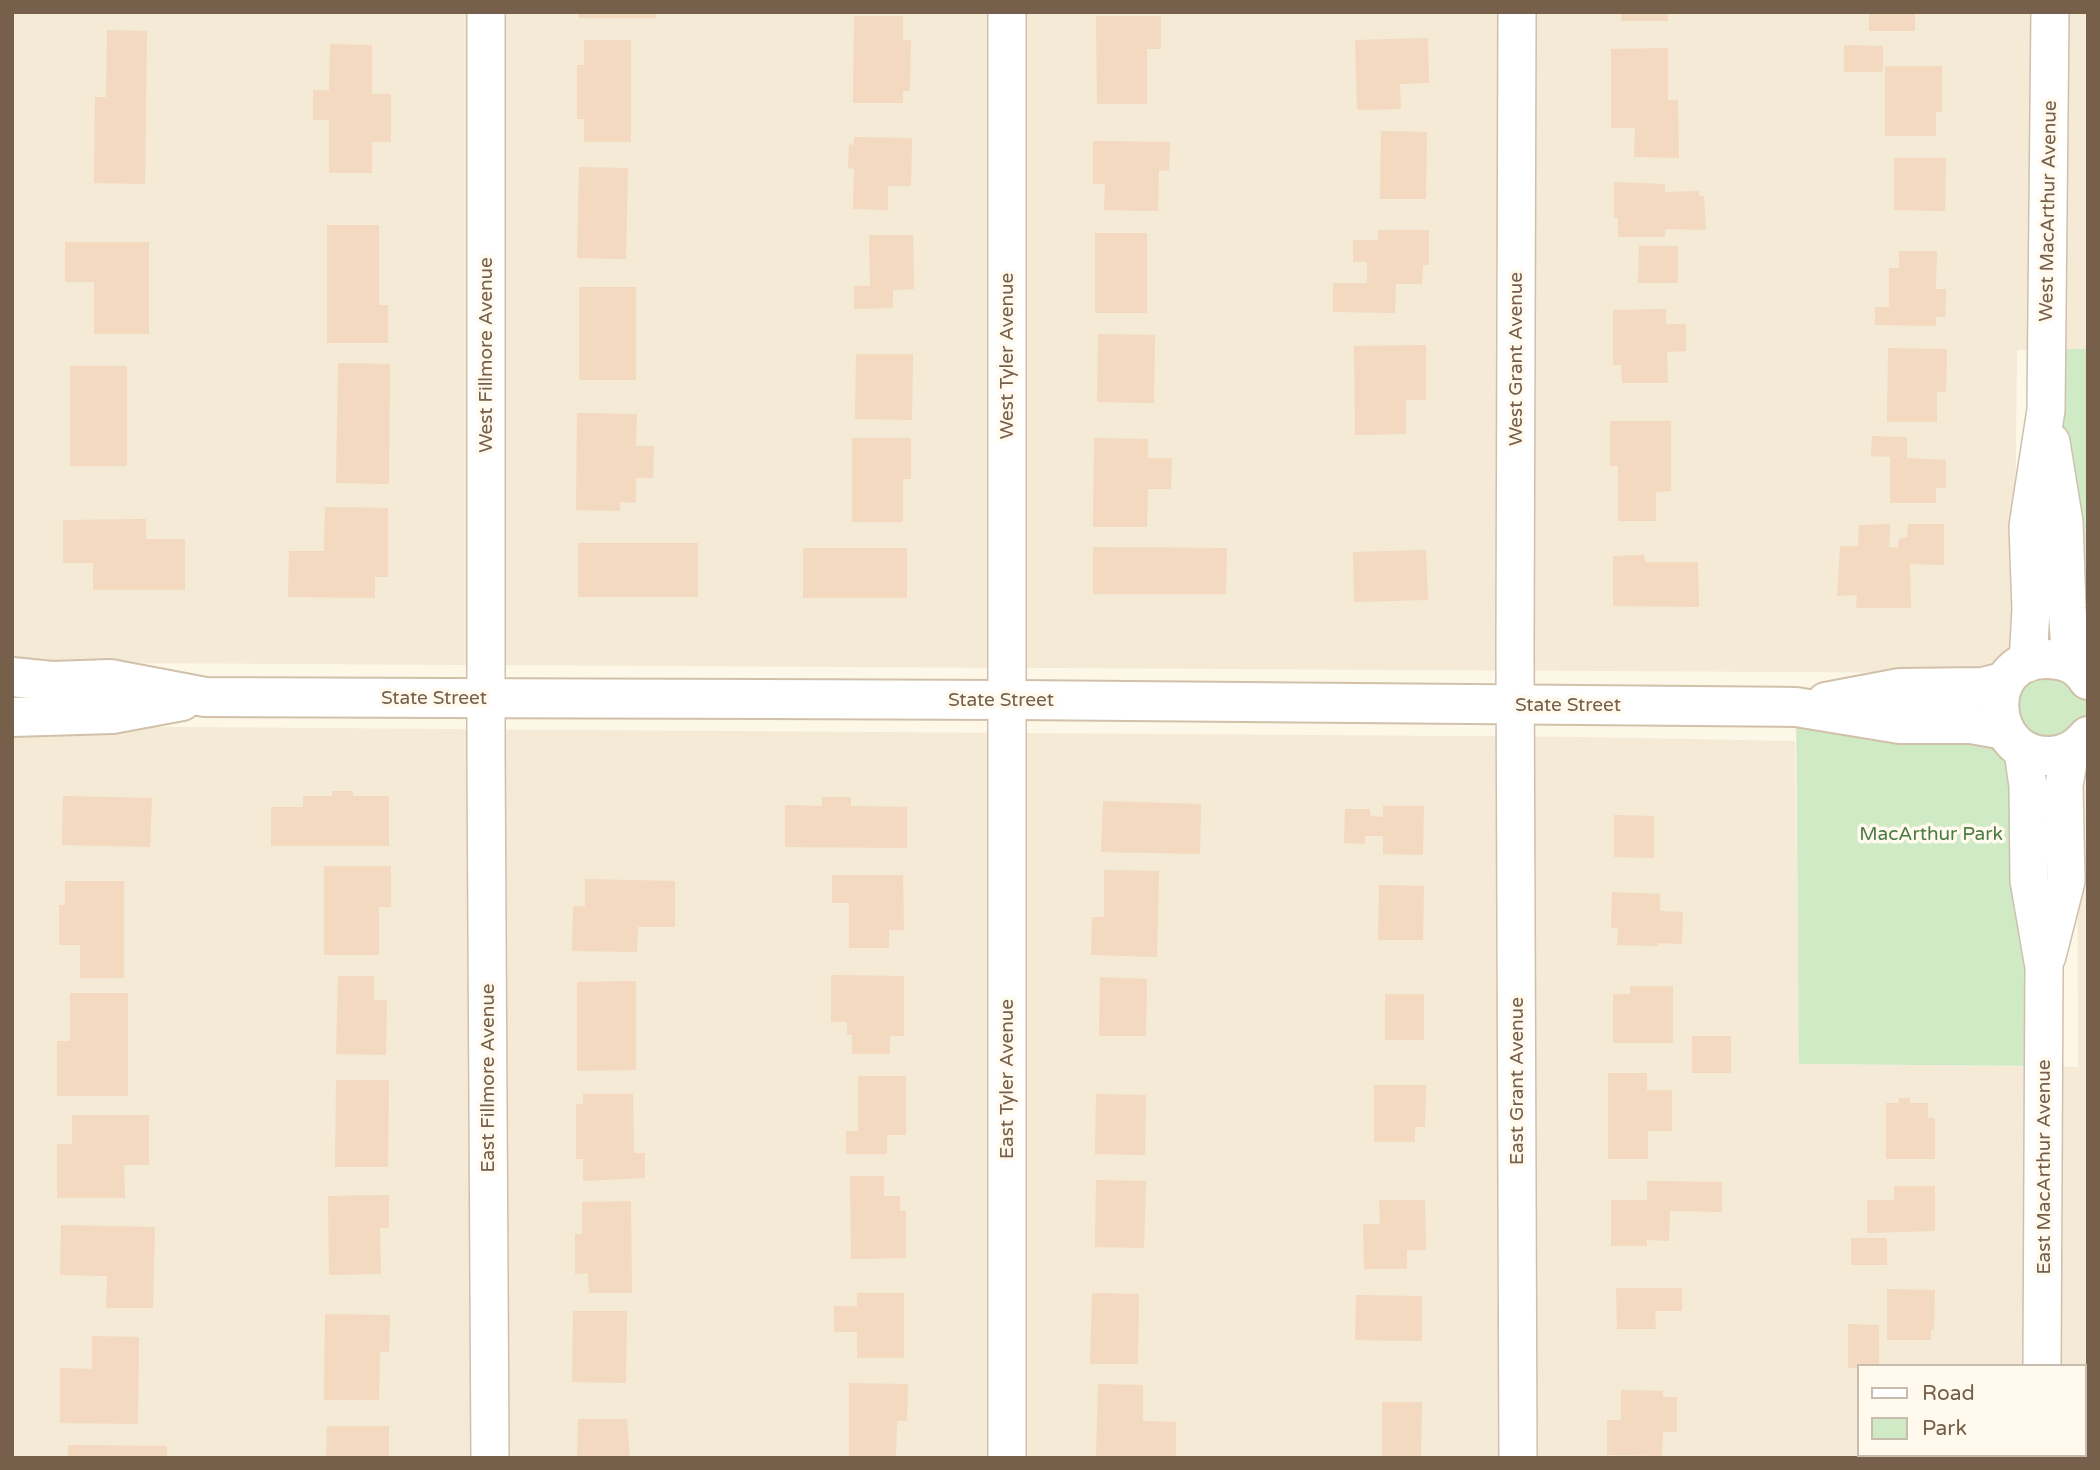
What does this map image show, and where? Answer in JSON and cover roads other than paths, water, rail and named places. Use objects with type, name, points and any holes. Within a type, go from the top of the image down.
[{"type":"main road","name":"State Street","points":[[1796,707],[1900,688],[1983,687],[2042,659],[2079,671]]},
{"type":"main road","points":[[2014,740],[1998,714],[2015,672]]},
{"type":"main road","name":"State Street","points":[[12,677],[52,681],[110,679],[205,697],[1796,707],[1900,723],[1971,724],[2014,740],[2040,756],[2079,744]]},
{"type":"main road","name":"State Street","points":[[12,717],[112,714],[205,697]]},
{"type":"street","name":"West Fillmore Avenue","points":[[486,12],[486,698]]},
{"type":"street","name":"West Tyler Avenue","points":[[1007,12],[1007,700]]},
{"type":"street","name":"West Grant Avenue","points":[[1517,12],[1517,705]]},
{"type":"street","name":"West MacArthur Avenue","points":[[2015,672],[2031,609],[2028,526],[2046,410],[2050,12]]},
{"type":"street","name":"West MacArthur Avenue","points":[[2046,410],[2064,522],[2067,608],[2079,671]]},
{"type":"street","name":"East Fillmore Avenue","points":[[486,698],[490,1458]]},
{"type":"street","name":"East Tyler Avenue","points":[[1007,700],[1007,1458]]},
{"type":"street","name":"East Grant Avenue","points":[[1517,705],[1518,1458]]},
{"type":"street","name":"East MacArthur Avenue","points":[[2014,740],[2028,786],[2029,880],[2045,967],[2042,1365]]},
{"type":"street","name":"East MacArthur Avenue","points":[[2045,967],[2066,881],[2064,785],[2079,744]]},
{"type":"park label","name":"MacArthur Park","points":[[1931,834]]}]
